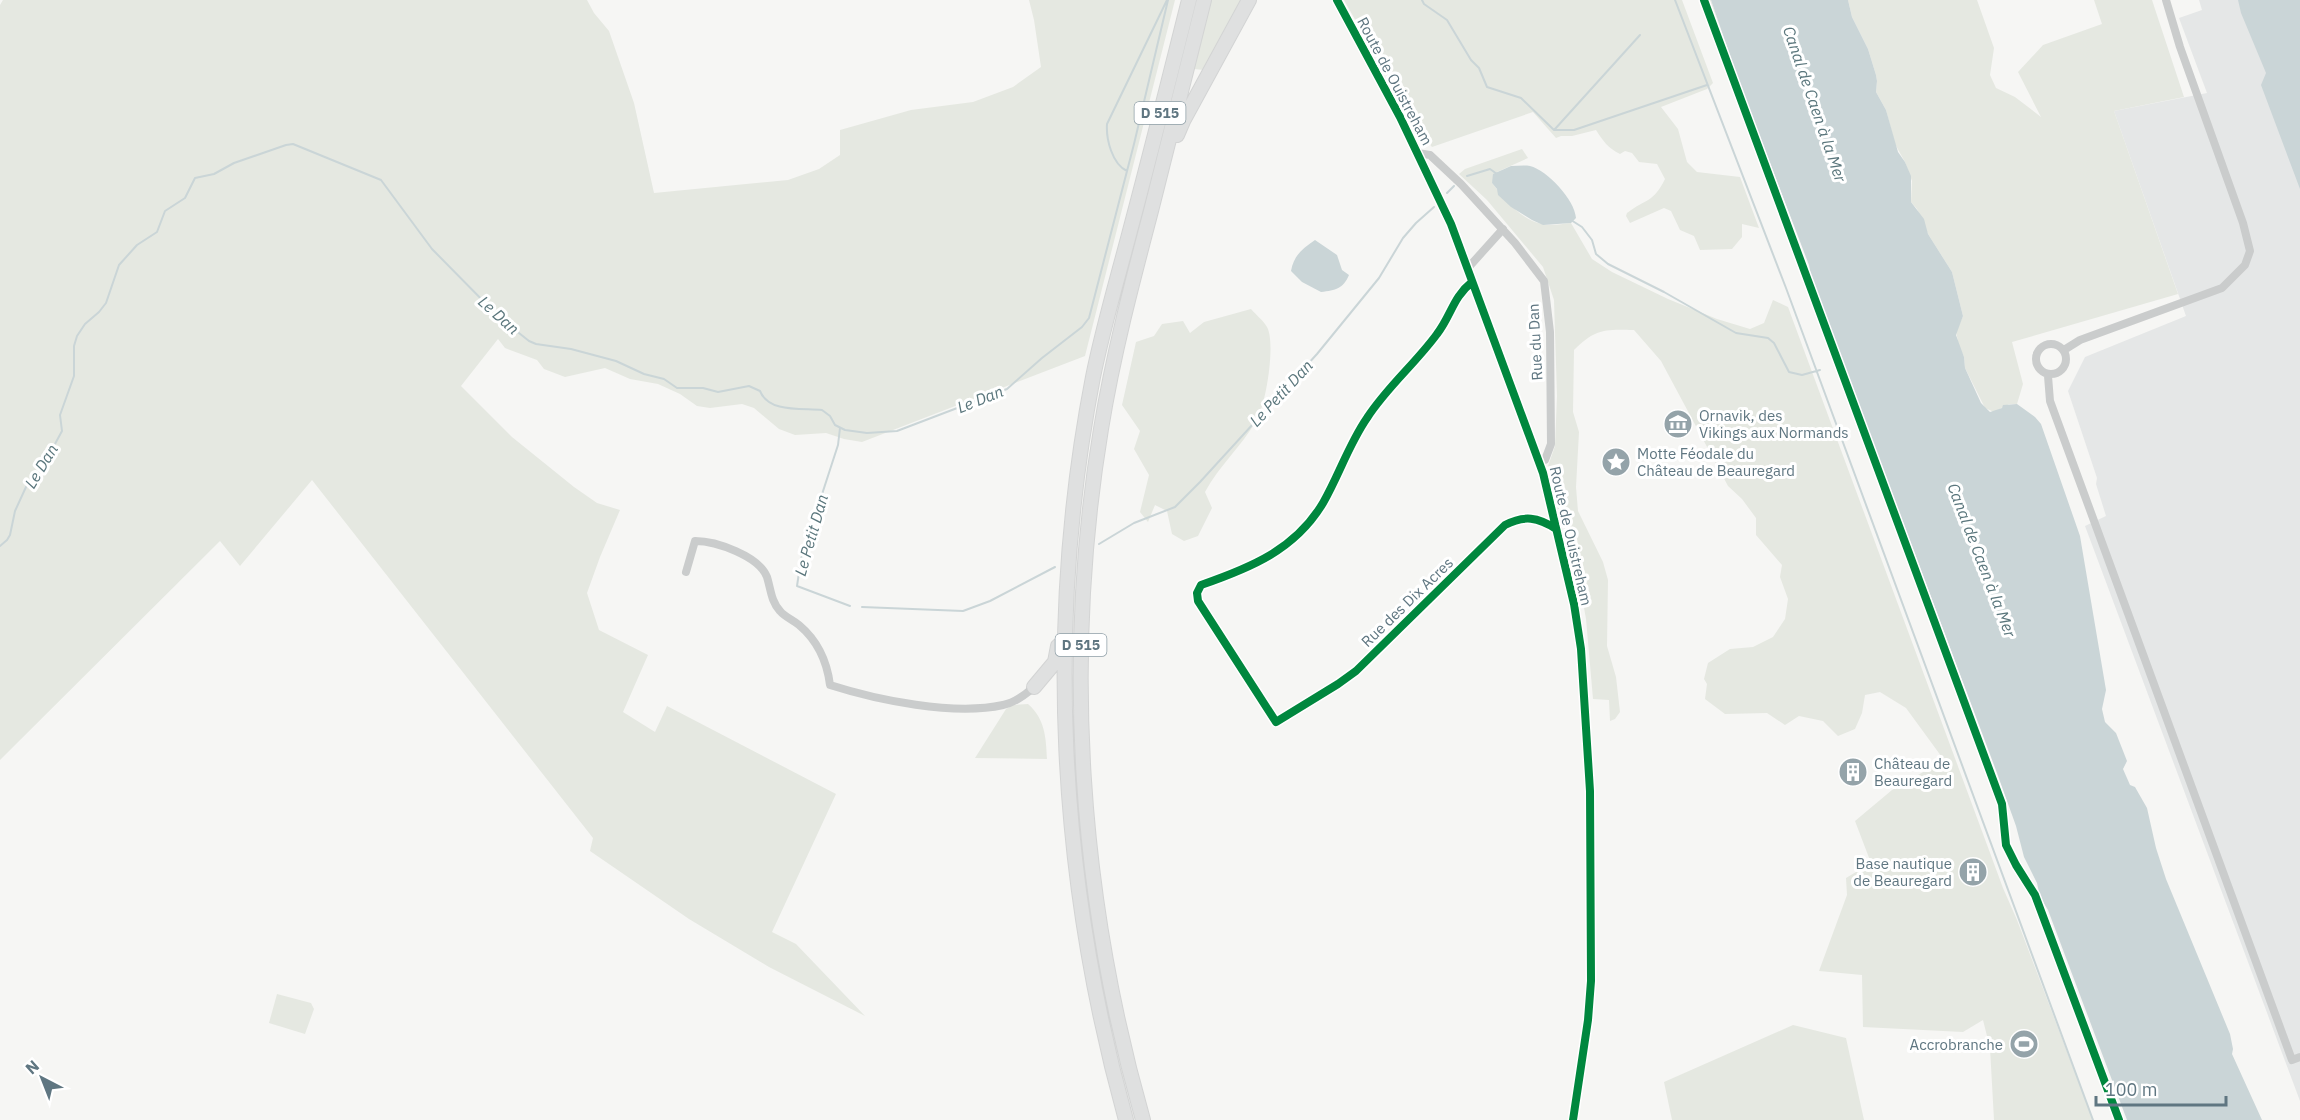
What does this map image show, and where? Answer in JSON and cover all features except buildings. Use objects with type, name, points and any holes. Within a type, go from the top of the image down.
[{"type":"highway","name":"D 515","points":[[1126,1120],[1096,999],[1077,882],[1070,814],[1064,709],[1065,633],[1075,496],[1093,377],[1189,0]]},
{"type":"highway","name":"D 515","points":[[1143,1120],[1116,1011],[1094,885],[1083,765],[1081,672],[1088,529],[1101,428],[1122,324],[1204,0]]},
{"type":"highway","points":[[1161,173],[1183,121],[1249,0]]},
{"type":"highway","points":[[1034,687],[1053,666],[1057,657],[1058,643],[1065,633]]},
{"type":"highway","points":[[1034,687],[1045,685],[1052,687],[1064,709]]},
{"type":"street","name":"Route de Ouistreham","points":[[1337,0],[1417,153],[1450,224],[1539,463],[1574,604],[1581,650],[1590,791],[1591,981],[1582,1066],[1573,1120]]},
{"type":"street","points":[[2064,350],[2080,340],[2222,288],[2245,265],[2250,251],[2243,223],[2180,47],[2166,0]]},
{"type":"street","name":"Rue du Dan","points":[[1417,153],[1430,155],[1436,159],[1503,229],[1530,260],[1544,281],[1550,332],[1551,444],[1545,460],[1539,463]]},
{"type":"street","points":[[1467,269],[1503,229]]},
{"type":"street","name":"Rue des Dix Acres","points":[[1472,282],[1458,294],[1438,333],[1375,406],[1355,437],[1324,502],[1305,527],[1258,564],[1201,585],[1197,593],[1198,601],[1276,722],[1356,671],[1505,525],[1517,519],[1530,518],[1544,521],[1556,529]]},
{"type":"street","points":[[2048,376],[2058,374],[2066,366],[2064,350],[2054,343],[2044,344],[2037,351],[2035,358],[2039,368],[2048,376],[2050,401],[2292,1060],[2300,1057]]},
{"type":"street","points":[[686,572],[695,541],[720,544],[748,557],[766,575],[771,597],[782,613],[801,627],[820,648],[827,665],[830,685],[851,692],[934,707],[975,709],[1004,705],[1027,694],[1034,687]]},
{"type":"shaded area","points":[[3,0],[587,0],[594,13],[609,31],[634,103],[654,193],[788,180],[819,169],[840,155],[840,130],[911,110],[973,102],[1013,87],[1041,67],[1029,0],[1175,0],[1085,356],[862,442],[826,433],[795,435],[779,429],[754,408],[742,404],[710,408],[697,406],[680,394],[658,384],[630,379],[605,368],[565,377],[544,369],[537,360],[505,348],[498,339],[461,386],[512,437],[574,487],[597,503],[620,510],[587,593],[599,630],[648,655],[623,712],[655,732],[667,706],[836,794],[772,932],[796,944],[865,1016],[769,967],[689,919],[590,851],[593,838],[312,480],[240,566],[220,541],[0,760],[0,5]]},
{"type":"shaded area","points":[[1211,0],[1242,0],[1204,70],[1194,69]]},
{"type":"shaded area","points":[[1344,0],[1682,0],[1713,83],[1707,89],[1661,107],[1678,129],[1687,162],[1697,172],[1740,177],[1759,228],[1742,224],[1742,237],[1732,249],[1700,250],[1694,236],[1680,230],[1671,211],[1664,208],[1630,223],[1626,216],[1627,213],[1653,196],[1665,179],[1657,164],[1639,162],[1632,153],[1616,152],[1606,144],[1596,130],[1556,138],[1533,112],[1432,147],[1420,132],[1396,92]]},
{"type":"shaded area","points":[[1706,0],[1711,0],[1739,82],[1847,368],[1842,368]]},
{"type":"shaded area","points":[[1848,0],[1977,0],[1994,48],[1990,75],[1996,88],[2015,97],[2041,117],[2018,72],[2043,45],[2102,24],[2094,0],[2152,0],[2184,97],[2114,111],[2178,294],[2012,342],[2023,384],[2017,404],[2009,404],[1994,412],[1985,408],[1965,368],[1964,357],[1959,346],[1956,332],[1963,316],[1952,272],[1911,202],[1912,181],[1895,144],[1886,110],[1876,92],[1876,75],[1868,49],[1852,17]]},
{"type":"shaded area","points":[[2199,0],[2300,0],[2300,1101],[2085,526],[2106,516],[2096,484],[2097,478],[2068,391],[2085,357],[2186,316],[2114,111],[2207,93],[2179,18],[2202,10]]},
{"type":"shaded area","points":[[1522,149],[1528,158],[1497,172],[1492,183],[1513,208],[1526,218],[1545,225],[1571,223],[1592,259],[1612,272],[1668,299],[1717,319],[1750,329],[1764,323],[1773,300],[1788,307],[2003,888],[2093,1120],[1994,1120],[1990,1048],[1983,1020],[1963,1032],[1863,1027],[1862,975],[1819,971],[1847,895],[1846,878],[1871,863],[1855,821],[1892,790],[1944,760],[1906,708],[1880,692],[1865,695],[1862,713],[1855,729],[1838,736],[1823,721],[1799,716],[1785,725],[1767,713],[1725,714],[1705,699],[1707,684],[1704,679],[1708,663],[1730,649],[1753,647],[1773,637],[1785,619],[1788,599],[1780,577],[1782,565],[1756,535],[1756,518],[1742,499],[1728,486],[1661,361],[1634,330],[1607,330],[1594,334],[1574,350],[1573,412],[1579,432],[1576,487],[1578,511],[1603,562],[1608,580],[1607,646],[1616,677],[1620,712],[1615,719],[1610,721],[1609,700],[1593,699],[1586,619],[1577,568],[1559,513],[1556,490],[1548,466],[1555,446],[1557,396],[1554,300],[1543,267],[1487,200],[1459,174],[1465,169]]},
{"type":"shaded area","points":[[1251,309],[1265,324],[1270,335],[1269,374],[1260,413],[1205,492],[1212,508],[1198,536],[1184,541],[1172,534],[1167,511],[1155,505],[1148,522],[1140,512],[1149,475],[1134,449],[1140,431],[1122,405],[1136,342],[1154,336],[1162,324],[1183,321],[1190,333],[1204,322]]},
{"type":"shaded area","points":[[1028,704],[1041,722],[1047,759],[975,758],[1006,709],[1013,705]]},
{"type":"shaded area","points":[[277,994],[311,1003],[314,1009],[305,1034],[269,1023]]},
{"type":"shaded area","points":[[1793,1025],[1846,1038],[1864,1120],[1672,1120],[1664,1082]]},
{"type":"water","name":"Canal de Caen à la Mer","points":[[1711,0],[1848,0],[1852,17],[1868,49],[1876,75],[1876,92],[1886,110],[1898,152],[1911,176],[1911,202],[1924,219],[1928,234],[1952,272],[1963,316],[1956,335],[1964,357],[1965,368],[1981,403],[1990,412],[2002,408],[2003,405],[2017,404],[2041,424],[2080,536],[2106,690],[2102,709],[2105,722],[2116,733],[2127,761],[2123,769],[2130,785],[2135,787],[2147,808],[2166,879],[2230,1034],[2232,1054],[2262,1120],[2127,1120],[2048,910],[2040,897],[2037,883],[2024,857],[2016,826],[1997,773],[1811,277],[1809,265],[1739,82]]},
{"type":"water","points":[[2238,0],[2300,0],[2300,189],[2261,85],[2266,73],[2241,13]]},
{"type":"water","points":[[1511,166],[1530,166],[1552,179],[1571,203],[1576,218],[1571,223],[1543,225],[1511,207],[1498,195],[1492,183],[1493,174]]},
{"type":"water","points":[[1315,240],[1337,255],[1342,270],[1349,275],[1338,288],[1321,292],[1302,282],[1291,271],[1299,253]]},
{"type":"waterway","name":"Le Dan","points":[[1127,171],[1117,163],[1111,150],[1107,124],[1167,0]]},
{"type":"waterway","name":"Le Dan","points":[[0,546],[10,535],[15,511],[26,487],[43,466],[62,431],[60,415],[74,376],[74,346],[77,336],[85,324],[106,303],[119,265],[137,245],[157,232],[165,211],[185,198],[195,178],[214,174],[234,163],[286,145],[293,144],[381,180],[432,249],[500,318],[536,344],[571,349],[616,361],[644,374],[664,379],[677,388],[703,388],[718,392],[749,386],[760,391],[764,398],[778,406],[822,410],[830,416],[835,425],[845,430],[867,433],[897,431],[1007,389],[1082,327],[1089,318],[1168,0]]},
{"type":"waterway","points":[[1422,0],[1424,4],[1447,20],[1471,60],[1479,68],[1487,87],[1521,98],[1554,130],[1574,130],[1707,85]]},
{"type":"waterway","points":[[1675,0],[1786,288],[2093,1120]]},
{"type":"waterway","points":[[1555,129],[1640,35]]},
{"type":"waterway","name":"Le Petit Dan","points":[[1467,176],[1490,169],[1497,174]]},
{"type":"waterway","name":"Le Petit Dan","points":[[1447,193],[1454,186]]},
{"type":"waterway","name":"Le Petit Dan","points":[[1099,544],[1134,523],[1175,507],[1200,482],[1317,354],[1379,278],[1403,238],[1434,207]]},
{"type":"waterway","name":"Le Petit Dan","points":[[1571,220],[1582,227],[1592,240],[1596,254],[1608,264],[1664,292],[1736,333],[1768,338],[1774,343],[1789,372],[1802,375],[1820,370]]},
{"type":"waterway","name":"Le Petit Dan","points":[[840,428],[838,445],[801,559],[797,586],[850,606]]},
{"type":"waterway","name":"Le Petit Dan","points":[[862,607],[963,611],[990,601],[1055,567]]},
{"type":"cycle path","points":[[1337,0],[1400,117],[1451,224],[1543,473],[1574,604],[1581,649],[1590,791],[1591,981],[1588,1020],[1573,1120]]},
{"type":"cycle path","points":[[1704,0],[2002,804],[2006,845],[2035,895],[2119,1120]]},
{"type":"cycle path","points":[[1472,282],[1460,294],[1437,334],[1367,418],[1323,503],[1312,519],[1299,533],[1270,555],[1237,572],[1201,585],[1197,593],[1198,601],[1276,722],[1356,671],[1505,525],[1518,520],[1531,519],[1556,529]]},
{"type":"place","name":"Ornavik, des Vikings aux Normands","points":[[1678,424]]},
{"type":"place","name":"Motte Féodale du Château de Beauregard","points":[[1616,462]]},
{"type":"place","name":"Château de Beauregard","points":[[1853,772]]},
{"type":"place","name":"Base nautique de Beauregard","points":[[1973,872]]},
{"type":"place","name":"Accrobranche","points":[[2024,1044]]}]
